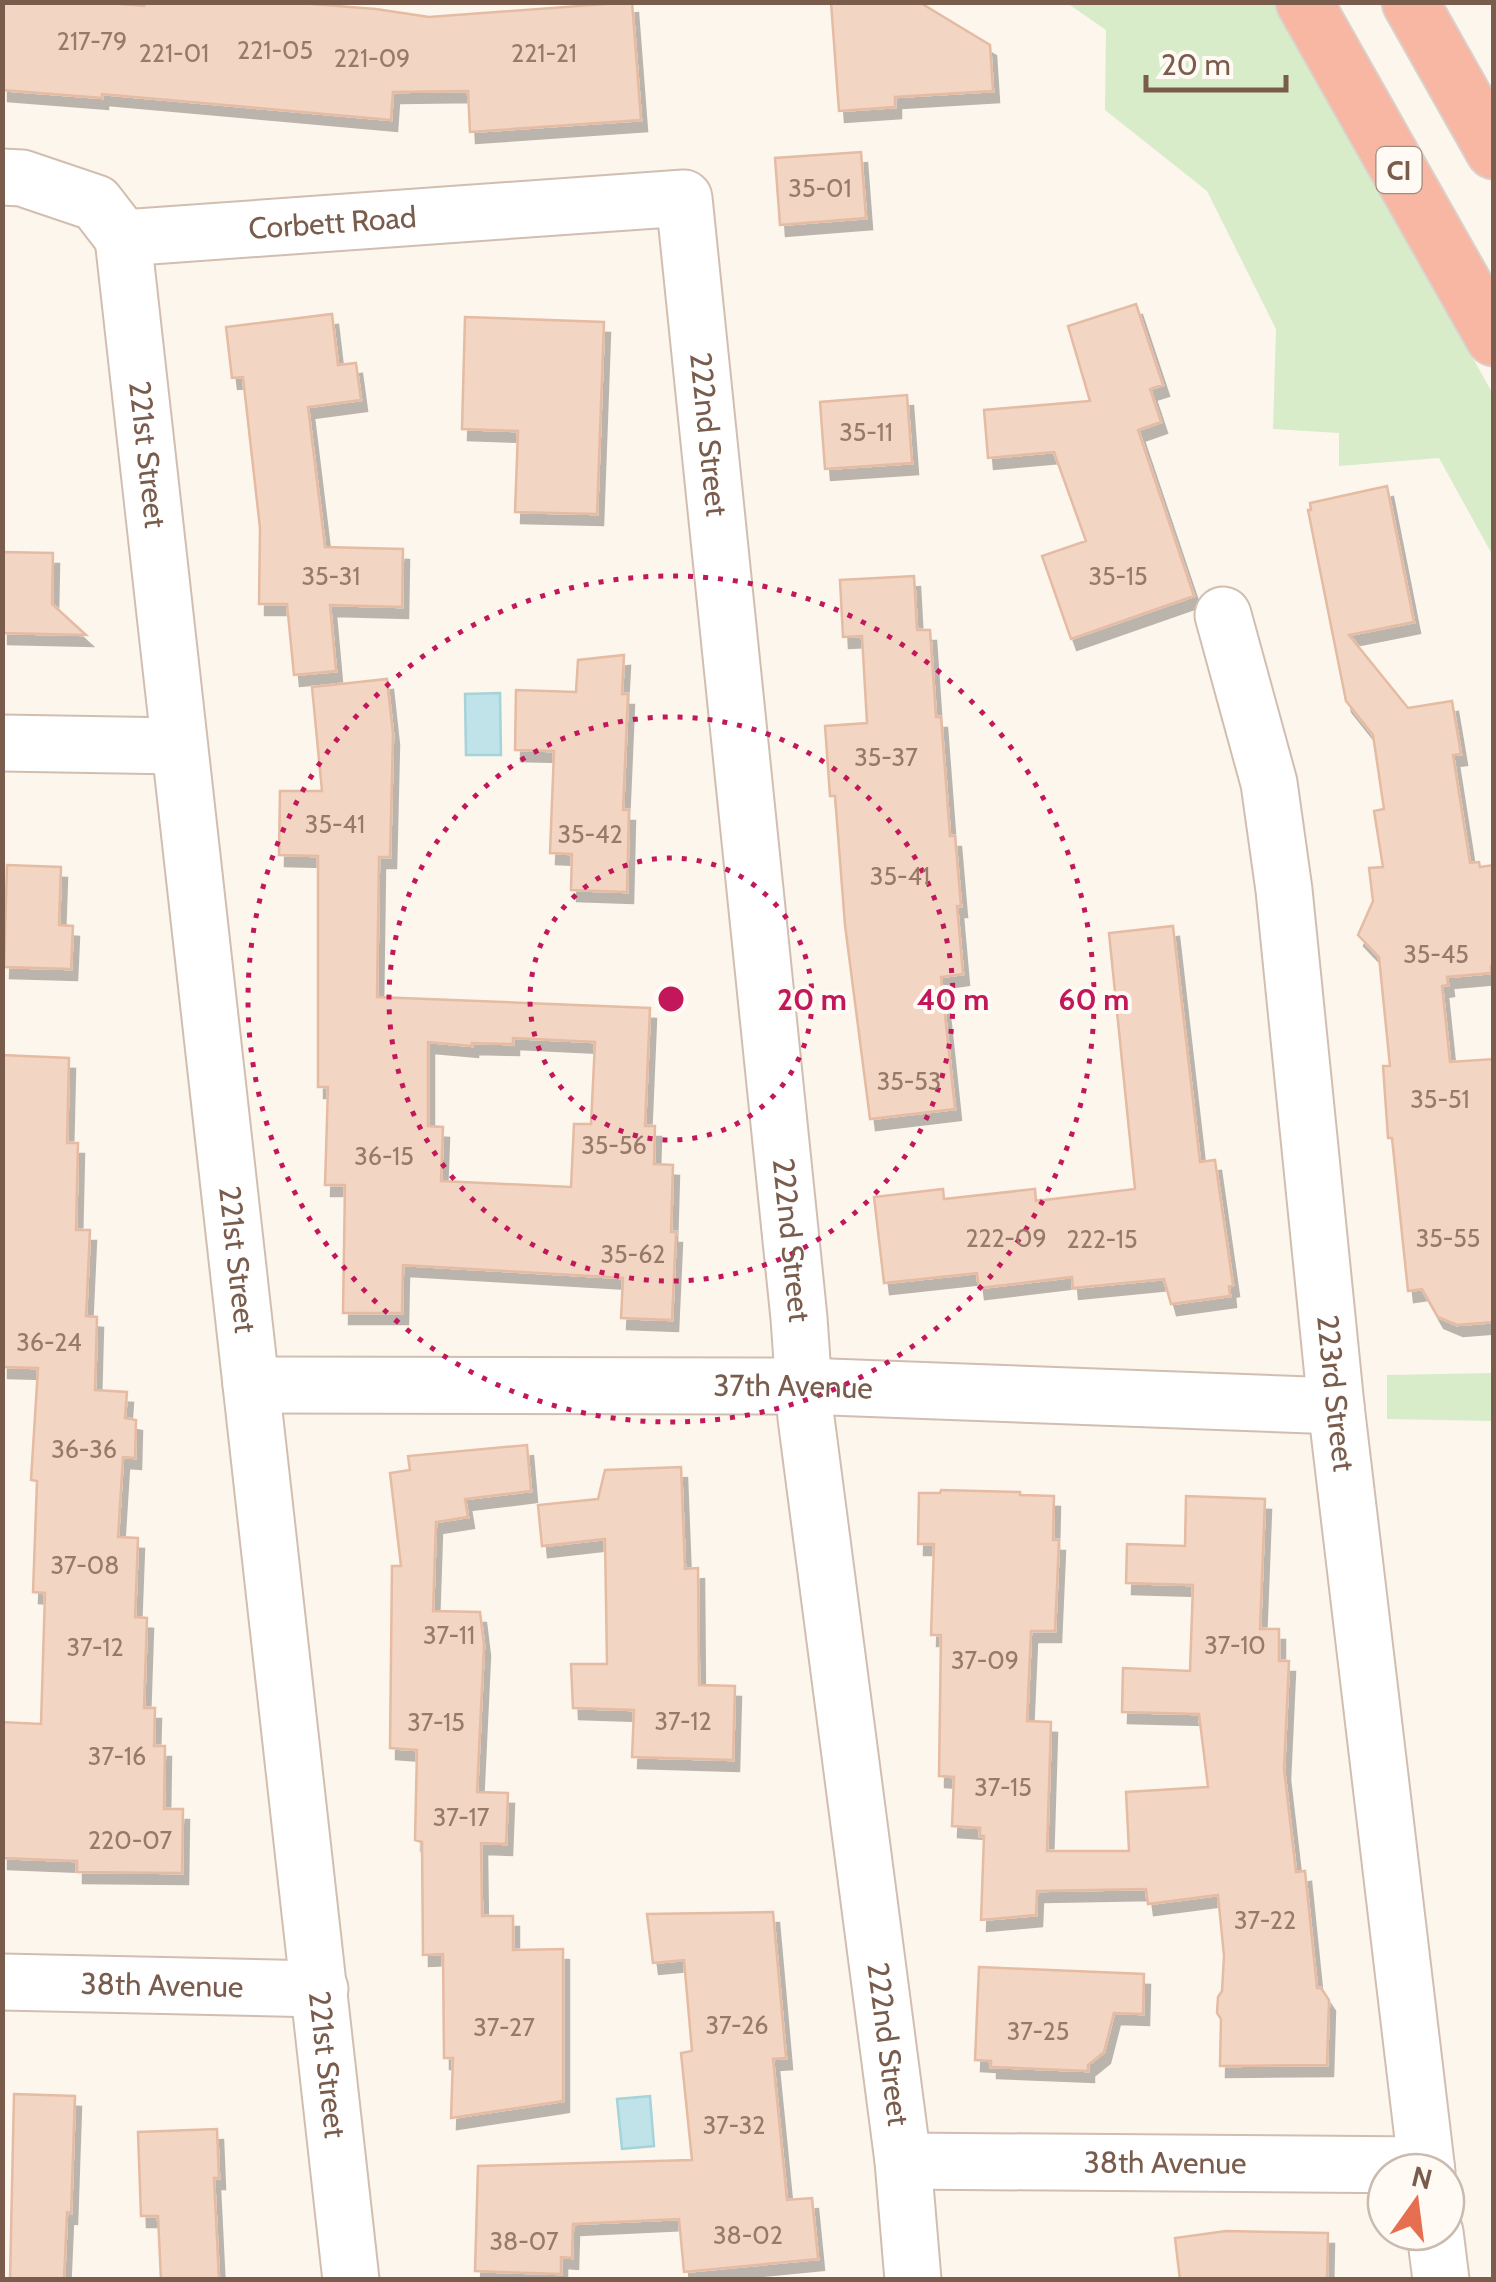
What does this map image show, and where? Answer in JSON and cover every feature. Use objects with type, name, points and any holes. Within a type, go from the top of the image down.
[{"type":"highway","name":"CI","points":[[1304,2],[1494,338]]},
{"type":"highway","points":[[1410,2],[1494,151]]},
{"type":"street","points":[[2,177],[22,178],[96,203],[123,238]]},
{"type":"street","name":"Corbett Road","points":[[123,238],[684,198]]},
{"type":"street","name":"222nd Street","points":[[684,198],[803,1386],[903,2162],[914,2280]]},
{"type":"street","name":"221st Street","points":[[123,238],[351,2280]]},
{"type":"street","name":"223rd Street","points":[[1223,615],[1269,783],[1284,890],[1336,1406],[1425,2152]]},
{"type":"street","points":[[2,743],[178,746]]},
{"type":"street","name":"37th Avenue","points":[[251,1385],[803,1386],[1336,1406]]},
{"type":"street","name":"38th Avenue","points":[[2,1982],[320,1990]]},
{"type":"street","name":"38th Avenue","points":[[903,2162],[1366,2168]]},
{"type":"street","points":[[1438,2252],[1441,2280]]},
{"type":"green space","points":[[1067,3],[1274,3],[1493,394],[1493,556],[1439,458],[1339,466],[1339,433],[1273,429],[1276,329],[1207,191],[1105,110],[1106,30]]},
{"type":"green space","points":[[1493,1373],[1493,1421],[1387,1419],[1387,1375]]},
{"type":"water","points":[[500,693],[501,755],[466,755],[465,694]]},
{"type":"water","points":[[650,2096],[654,2146],[622,2149],[617,2099]]},
{"type":"building","points":[[2,2],[144,6],[145,2],[286,2],[429,17],[632,2],[641,120],[470,132],[468,91],[393,92],[391,120],[102,94],[102,98],[2,90]]},
{"type":"building","points":[[831,2],[919,2],[990,45],[993,91],[895,97],[895,107],[839,111]]},
{"type":"building","points":[[861,152],[866,218],[780,225],[775,158]]},
{"type":"building","points":[[1136,304],[1163,385],[1150,389],[1161,422],[1138,430],[1194,596],[1071,639],[1042,556],[1086,541],[1054,452],[988,458],[984,410],[1090,401],[1068,326]]},
{"type":"building","points":[[332,314],[338,365],[356,363],[361,400],[308,407],[325,547],[403,549],[402,607],[330,605],[336,671],[294,675],[287,604],[259,604],[260,528],[243,377],[232,378],[226,327]]},
{"type":"building","points":[[465,317],[604,322],[597,514],[515,512],[518,431],[462,429]]},
{"type":"building","points":[[907,395],[912,463],[825,469],[820,402]]},
{"type":"building","points":[[1387,486],[1414,622],[1349,635],[1408,708],[1452,701],[1461,754],[1453,755],[1470,863],[1479,862],[1480,867],[1494,865],[1491,973],[1447,977],[1448,985],[1442,986],[1450,1062],[1494,1059],[1494,1322],[1457,1325],[1438,1317],[1422,1289],[1408,1291],[1392,1138],[1388,1138],[1383,1066],[1390,1066],[1379,957],[1358,935],[1373,901],[1369,868],[1383,867],[1374,811],[1384,809],[1373,735],[1346,701],[1308,510],[1310,503]]},
{"type":"building","points":[[2,552],[53,553],[52,604],[86,635],[2,633]]},
{"type":"building","points":[[914,576],[917,630],[930,630],[936,717],[941,717],[950,836],[955,836],[961,906],[957,906],[963,974],[941,977],[955,1109],[870,1119],[825,726],[867,723],[862,636],[843,637],[840,580]]},
{"type":"building","points":[[624,655],[622,694],[628,694],[623,810],[629,810],[627,892],[571,890],[572,854],[550,853],[554,751],[515,750],[516,690],[576,692],[578,660]]},
{"type":"building","points":[[387,679],[393,734],[390,857],[379,857],[377,997],[650,1008],[645,1126],[655,1126],[654,1164],[673,1165],[671,1232],[676,1232],[672,1320],[621,1318],[623,1278],[403,1265],[402,1313],[343,1313],[345,1185],[325,1185],[328,1087],[318,1087],[318,856],[279,855],[280,791],[322,791],[312,687]],"holes":[[[513,1038],[595,1042],[591,1124],[574,1124],[571,1187],[441,1181],[443,1127],[428,1126],[428,1042],[472,1046],[513,1044]]]},
{"type":"building","points":[[7,865],[61,867],[59,925],[73,926],[71,969],[4,967]]},
{"type":"building","points":[[1173,926],[1200,1162],[1215,1160],[1233,1285],[1229,1286],[1230,1296],[1171,1304],[1164,1279],[1073,1288],[1072,1277],[979,1288],[977,1273],[884,1283],[874,1197],[943,1189],[944,1199],[1035,1189],[1036,1201],[1135,1189],[1109,933]]},
{"type":"building","points":[[2,1055],[69,1058],[67,1143],[78,1143],[76,1230],[90,1230],[86,1316],[97,1317],[95,1390],[127,1392],[125,1418],[136,1420],[135,1458],[123,1457],[118,1537],[138,1538],[135,1617],[147,1618],[144,1708],[155,1708],[154,1746],[165,1746],[164,1809],[183,1809],[182,1873],[77,1872],[77,1861],[2,1858],[2,1722],[41,1724],[45,1593],[33,1592],[37,1481],[31,1480],[38,1368],[2,1367]]},
{"type":"building","points":[[527,1445],[531,1491],[465,1499],[468,1517],[436,1522],[433,1611],[480,1612],[484,1645],[477,1792],[508,1793],[506,1844],[481,1843],[482,1916],[513,1916],[513,1950],[563,1949],[563,2101],[451,2118],[453,2058],[444,2058],[443,1954],[423,1955],[422,1842],[415,1840],[417,1750],[390,1748],[392,1566],[401,1566],[390,1473],[410,1470],[408,1456]]},
{"type":"building","points":[[681,1467],[685,1569],[698,1568],[699,1685],[735,1686],[733,1760],[632,1757],[634,1710],[573,1708],[571,1664],[607,1664],[605,1539],[542,1546],[538,1505],[598,1499],[605,1470]]},
{"type":"building","points":[[941,1490],[1054,1496],[1053,1540],[1059,1540],[1055,1631],[1031,1631],[1027,1721],[1051,1722],[1047,1851],[1129,1851],[1126,1792],[1208,1787],[1199,1714],[1122,1712],[1123,1668],[1190,1671],[1193,1585],[1126,1583],[1127,1544],[1185,1546],[1186,1496],[1265,1499],[1260,1629],[1279,1629],[1279,1661],[1289,1661],[1284,1769],[1296,1872],[1305,1871],[1317,1988],[1329,2000],[1327,2065],[1220,2066],[1221,2019],[1217,2013],[1224,1956],[1218,1895],[1148,1904],[1146,1889],[1037,1891],[1036,1915],[981,1920],[984,1836],[980,1836],[980,1828],[952,1826],[954,1777],[939,1776],[941,1635],[931,1635],[934,1544],[918,1544],[919,1493]]},
{"type":"building","points":[[773,1912],[786,2058],[773,2059],[787,2200],[812,2198],[818,2259],[684,2272],[679,2219],[573,2224],[572,2258],[561,2257],[561,2274],[475,2271],[478,2166],[692,2160],[681,2053],[692,2051],[684,1960],[653,1963],[647,1914]]},
{"type":"building","points":[[979,1967],[1144,1974],[1143,2014],[1114,2013],[1104,2052],[1088,2065],[1088,2071],[991,2067],[991,2061],[975,2060]]},
{"type":"building","points":[[14,2094],[75,2096],[64,2280],[10,2280]]},
{"type":"building","points":[[217,2129],[219,2178],[214,2178],[219,2280],[161,2280],[158,2216],[141,2216],[138,2132]]},
{"type":"building","points":[[1226,2231],[1328,2233],[1327,2280],[1180,2280],[1175,2238]]}]
